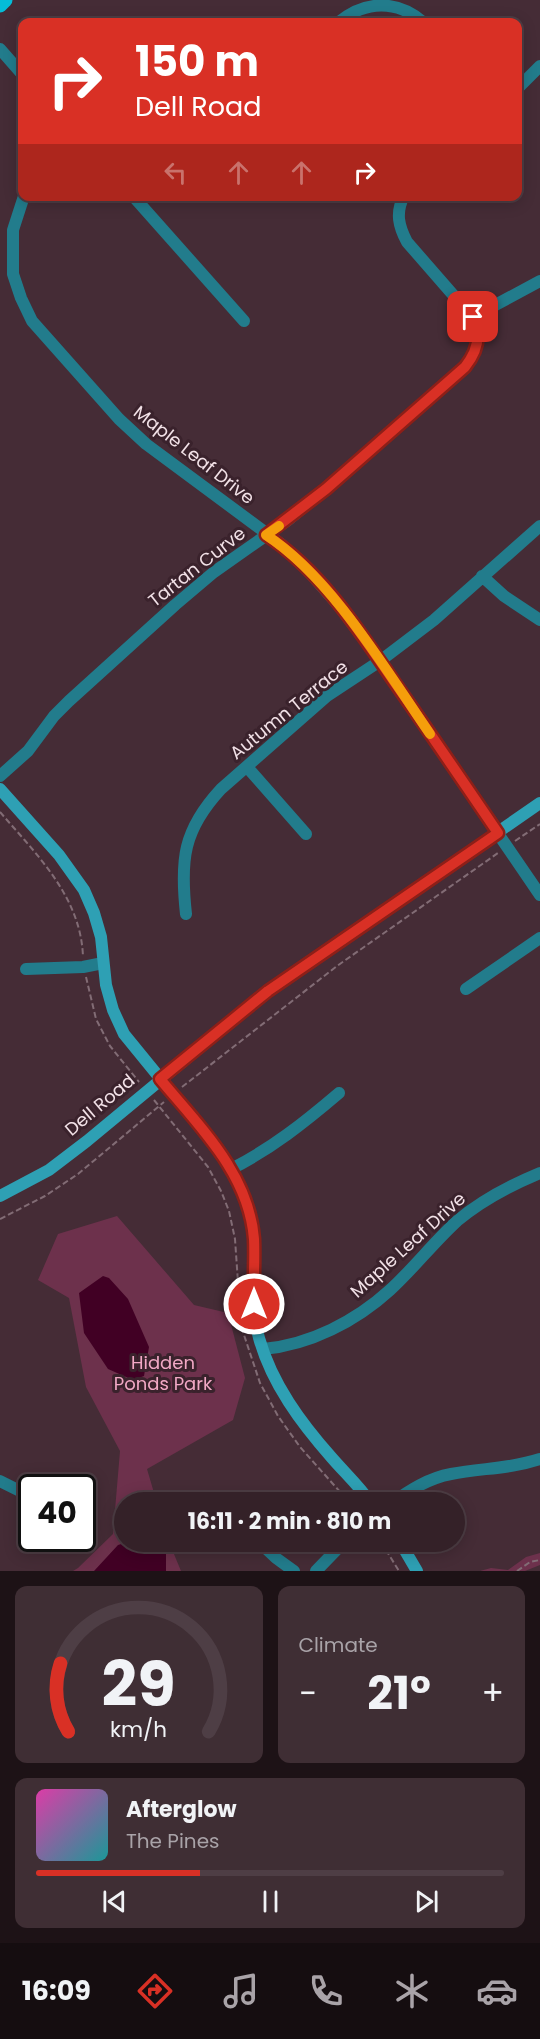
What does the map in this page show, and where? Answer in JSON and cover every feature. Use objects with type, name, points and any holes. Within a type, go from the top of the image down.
[{"type":"main road","points":[[0,5],[5,0]]},
{"type":"street","points":[[345,18],[360,7],[375,3],[391,3],[406,9],[418,18]]},
{"type":"street","points":[[0,49],[18,69]]},
{"type":"street","points":[[522,84],[540,66]]},
{"type":"street","name":"Maple Leaf Drive","points":[[22,201],[13,230],[13,274],[32,321],[119,419],[146,444],[281,544],[311,574],[339,606],[380,661],[540,895]]},
{"type":"street","points":[[137,201],[244,321]]},
{"type":"street","points":[[402,201],[398,214],[400,229],[407,242],[473,317],[540,281]]},
{"type":"street","points":[[0,227],[13,230]]},
{"type":"street","name":"Tartan Curve","points":[[0,776],[28,751],[62,709],[166,613],[214,572],[326,489],[465,367],[473,357],[477,345],[478,332],[473,317]]},
{"type":"street","name":"Autumn Terrace","points":[[186,914],[183,869],[186,846],[194,825],[206,806],[221,789],[327,696],[380,661],[434,620],[540,526]]},
{"type":"street","points":[[482,576],[504,596],[540,620]]},
{"type":"street","points":[[247,767],[306,834]]},
{"type":"street","points":[[0,789],[58,855],[84,890],[96,921],[110,1002],[120,1026],[138,1053],[221,1153],[231,1169],[244,1195],[254,1238],[255,1317],[263,1349],[280,1387],[300,1421],[361,1492]]},
{"type":"street","name":"Dell Road","points":[[0,1196],[49,1170],[87,1141],[268,991],[540,803]]},
{"type":"street","points":[[466,989],[540,938]]},
{"type":"street","points":[[26,969],[83,967],[103,963]]},
{"type":"street","points":[[231,1169],[297,1129],[339,1093]]},
{"type":"street","name":"Maple Leaf Drive","points":[[263,1349],[282,1348],[344,1323],[390,1290],[459,1220],[484,1201],[511,1185],[540,1173]]},
{"type":"street","points":[[411,1492],[431,1480],[451,1474],[505,1468],[540,1459]]},
{"type":"street","points":[[0,1481],[18,1490]]},
{"type":"street","points":[[270,1552],[294,1571]]},
{"type":"street","points":[[316,1571],[334,1552]]},
{"type":"street","points":[[406,1552],[417,1571]]},
{"type":"path","points":[[0,812],[58,881],[72,907],[82,937],[83,967],[96,1019],[110,1046],[208,1167],[221,1191],[229,1211],[235,1239],[242,1326],[260,1383],[278,1416],[300,1447],[340,1492]]},
{"type":"path","points":[[0,1219],[45,1196],[78,1174],[173,1095],[338,966],[540,824]]},
{"type":"path","points":[[387,1552],[399,1571]]},
{"type":"path","points":[[517,1571],[530,1562],[540,1560]]},
{"type":"green space","name":"Hidden Ponds Park","points":[[117,1216],[194,1305],[228,1313],[245,1378],[233,1420],[147,1469],[154,1492],[117,1492],[120,1451],[86,1387],[69,1298],[38,1280],[58,1234]]},
{"type":"green space","name":"Hidden Ponds Park","points":[[114,1522],[114,1552],[173,1552],[181,1571],[73,1571],[113,1534]]},
{"type":"green space","points":[[540,1553],[540,1565],[525,1571],[480,1571],[491,1568],[508,1570],[526,1557]]},
{"type":"shaded area","points":[[103,1276],[109,1278],[128,1299],[149,1347],[144,1376],[133,1380],[108,1369],[84,1333],[79,1293]]},
{"type":"shaded area","points":[[114,1549],[114,1552],[166,1552],[166,1571],[94,1571]]},
{"type":"slow traffic","points":[[279,526],[266,535],[281,544],[339,606],[430,734]]},
{"type":"route","points":[[254,1304],[254,1238],[244,1195],[221,1153],[160,1079],[268,991],[498,833],[380,661],[339,606],[281,544],[266,535],[326,489],[465,367],[473,357],[477,345],[478,332],[473,317]]}]
